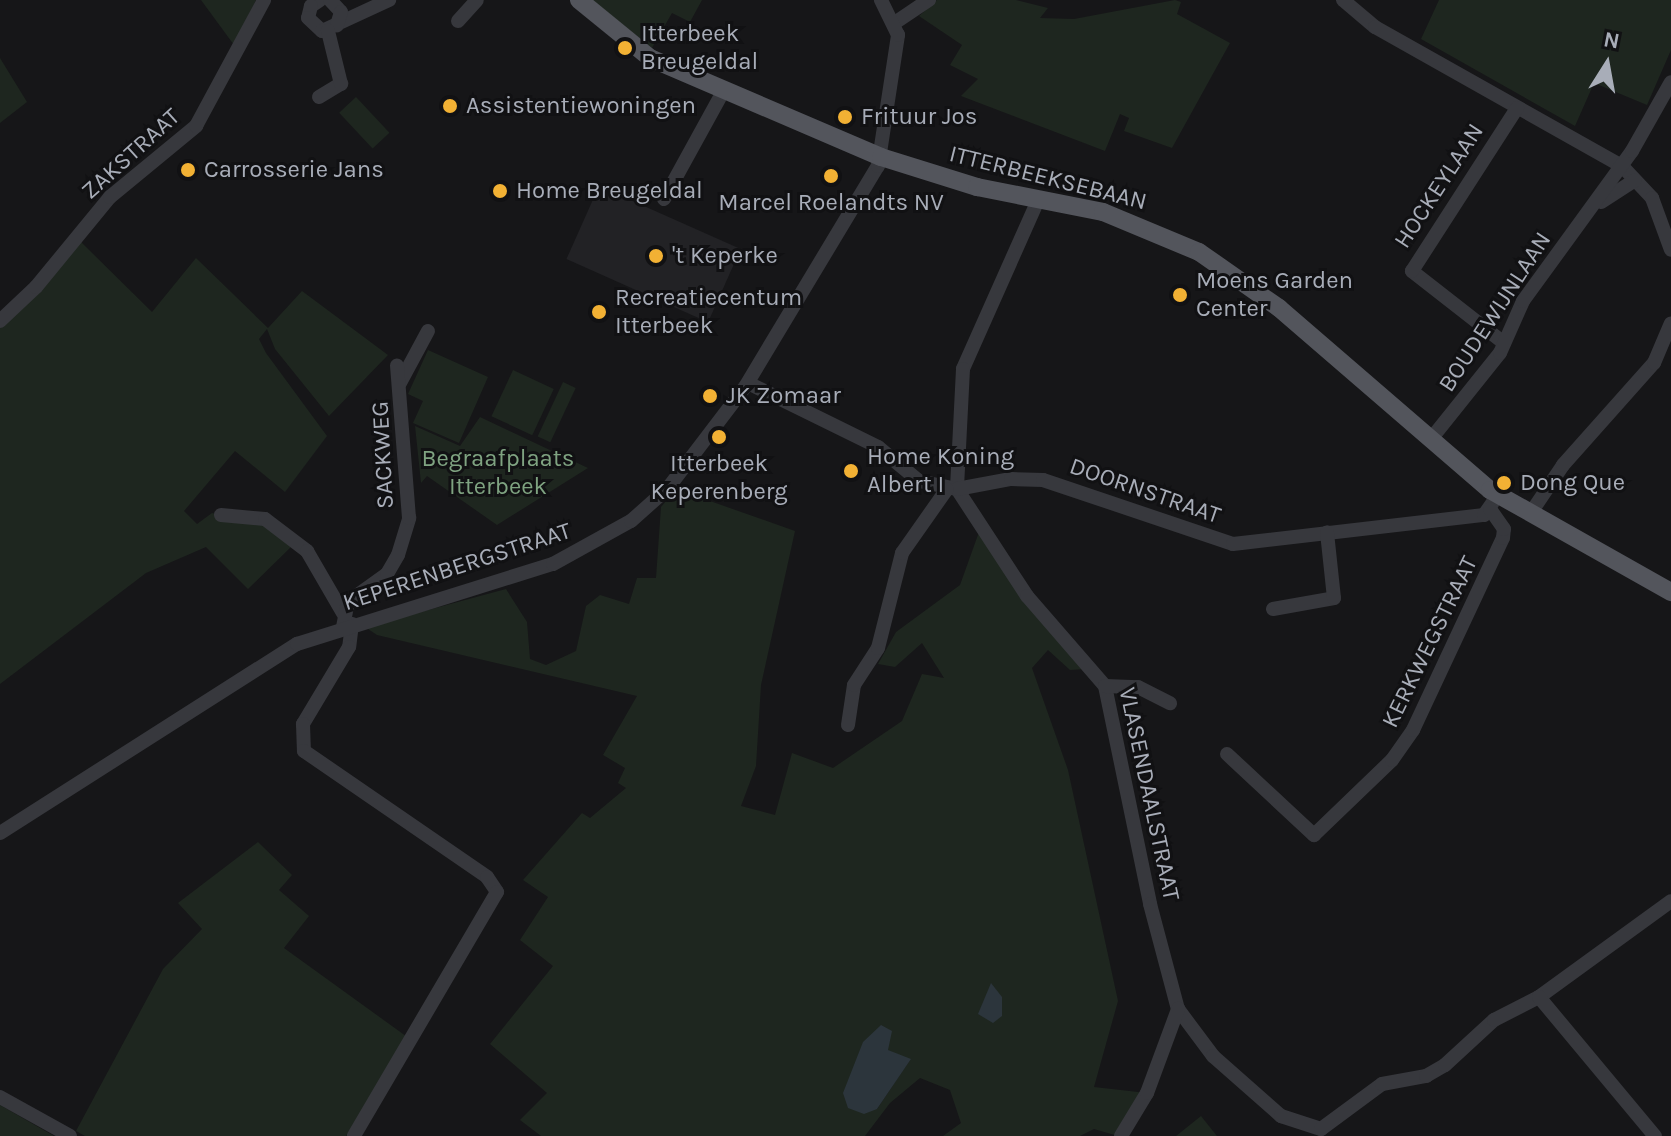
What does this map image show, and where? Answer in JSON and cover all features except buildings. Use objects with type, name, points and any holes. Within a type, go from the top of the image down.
[{"type":"main road","name":"ITTERBEEKSEBAAN","points":[[579,0],[650,58],[881,157],[977,187],[1039,198],[1144,226],[1219,264],[1279,308],[1431,439],[1494,502],[1530,514],[1671,592]]},
{"type":"street","name":"ZAKSTRAAT","points":[[0,321],[36,287],[110,197],[196,126],[264,0]]},
{"type":"street","points":[[319,97],[341,84],[332,28],[341,12],[320,0],[308,18],[314,28],[332,28],[389,0]]},
{"type":"street","points":[[458,21],[477,0]]},
{"type":"street","points":[[881,0],[896,22],[898,35],[881,157]]},
{"type":"street","points":[[896,22],[929,0]]},
{"type":"street","points":[[1343,0],[1375,27],[1622,166],[1652,198],[1671,250]]},
{"type":"street","name":"BOUDEWIJNLAAN","points":[[1431,439],[1504,343],[1523,301],[1622,166],[1671,82]]},
{"type":"street","points":[[664,199],[724,90]]},
{"type":"street","name":"HOCKEYLAAN","points":[[1504,343],[1412,271],[1517,108]]},
{"type":"street","name":"KEPERENBERGSTRAAT","points":[[0,833],[124,757],[262,662],[346,622],[539,568],[592,546],[631,521],[668,488],[748,383],[881,157]]},
{"type":"street","name":"BOUDEWIJNLAAN","points":[[1594,207],[1635,180]]},
{"type":"street","points":[[848,725],[854,685],[878,648],[902,553],[952,489],[963,369],[1039,198]]},
{"type":"street","points":[[1530,514],[1563,465],[1654,363],[1671,323]]},
{"type":"street","points":[[400,383],[428,331]]},
{"type":"street","name":"SACKWEG","points":[[346,622],[348,602],[387,574],[405,538],[410,489],[397,365]]},
{"type":"street","points":[[748,383],[845,428],[878,447],[919,481],[952,489]]},
{"type":"street","name":"DOORNSTRAAT","points":[[952,489],[1011,479],[1043,480],[1233,544],[1484,515],[1494,502]]},
{"type":"street","name":"VLASENDAALSTRAAT","points":[[952,489],[1027,596],[1105,686],[1150,904],[1180,1013]]},
{"type":"street","name":"KERKWEGSTRAAT","points":[[1227,754],[1314,835],[1392,760],[1413,730],[1503,538],[1504,529],[1494,502]]},
{"type":"street","points":[[221,515],[265,519],[307,551],[346,622],[349,647],[300,730],[304,751],[487,877],[497,892],[354,1136]]},
{"type":"street","points":[[1273,609],[1334,598],[1327,532]]},
{"type":"street","points":[[1105,686],[1138,687],[1170,703]]},
{"type":"street","points":[[1180,1013],[1213,1056],[1263,1104],[1295,1124],[1321,1129],[1382,1084],[1418,1078],[1445,1065],[1494,1020],[1539,997],[1671,901]]},
{"type":"street","points":[[1539,997],[1655,1136]]},
{"type":"street","points":[[1121,1136],[1147,1093],[1180,1013]]},
{"type":"street","points":[[0,1097],[70,1136]]},
{"type":"shaded area","name":"'t Keperke","points":[[599,186],[741,249],[708,322],[566,259]]},
{"type":"shaded area","points":[[991,983],[1002,997],[1002,1016],[993,1023],[978,1014]]},
{"type":"shaded area","points":[[881,1025],[892,1031],[888,1050],[911,1059],[877,1109],[864,1114],[848,1108],[843,1093],[863,1042]]},
{"type":"green space","points":[[201,0],[256,0],[234,45]]},
{"type":"green space","points":[[592,0],[702,0],[690,22],[672,13],[652,48]]},
{"type":"green space","points":[[937,0],[1016,0],[1048,8],[1040,18],[1074,19],[1175,0],[1181,2],[1177,14],[1230,43],[1172,148],[1124,131],[1129,118],[1120,114],[1105,151],[961,96],[978,79],[950,65],[962,45],[919,16]]},
{"type":"green space","points":[[1439,0],[1671,0],[1671,50],[1647,105],[1594,83],[1575,126],[1421,39]]},
{"type":"green space","points":[[0,58],[27,102],[0,123]]},
{"type":"green space","points":[[356,97],[389,133],[373,149],[339,113]]},
{"type":"green space","points":[[81,242],[152,312],[196,258],[268,328],[302,291],[388,355],[329,416],[275,349],[267,329],[259,339],[266,353],[327,436],[285,492],[235,451],[184,511],[197,524],[212,513],[261,524],[293,545],[248,589],[206,547],[146,573],[0,684],[0,327]]},
{"type":"green space","points":[[428,350],[488,377],[459,443],[413,423],[423,401],[408,394]]},
{"type":"green space","points":[[513,370],[554,389],[532,435],[491,416]]},
{"type":"green space","points":[[563,382],[576,388],[550,442],[538,436]]},
{"type":"green space","name":"Begraafplaats Itterbeek","points":[[480,417],[588,468],[497,525],[427,476],[421,483],[415,426],[460,446]]},
{"type":"green space","points":[[676,489],[795,531],[761,685],[756,766],[741,806],[775,815],[792,753],[833,768],[902,721],[922,674],[944,678],[922,643],[895,667],[878,664],[896,632],[960,585],[979,532],[1085,669],[1070,670],[1048,650],[1032,668],[1068,770],[1118,1001],[1094,1087],[1147,1093],[1118,1136],[1094,1129],[1080,1136],[943,1136],[961,1123],[950,1090],[920,1078],[890,1103],[865,1136],[541,1136],[520,1120],[547,1093],[490,1044],[553,966],[520,940],[548,897],[523,880],[582,813],[590,818],[626,788],[618,783],[625,768],[603,755],[637,696],[377,635],[365,627],[506,589],[527,622],[530,659],[546,665],[576,651],[586,606],[600,595],[629,604],[637,578],[656,578],[661,507]],"holes":[[[881,1026],[887,1050],[910,1060],[877,1109]]]},
{"type":"green space","points":[[258,842],[292,875],[279,890],[309,916],[284,948],[410,1039],[346,1136],[85,1136],[76,1131],[163,969],[202,929],[178,903]]},
{"type":"green space","points":[[0,1105],[54,1136],[0,1136]]},
{"type":"green space","points":[[1201,1116],[1217,1136],[1176,1136]]},
{"type":"place","name":"Itterbeek Breugeldal","points":[[625,48]]},
{"type":"place","name":"Assistentiewoningen","points":[[450,106]]},
{"type":"place","name":"Frituur Jos","points":[[845,117]]},
{"type":"place","name":"Carrosserie Jans","points":[[188,170]]},
{"type":"place","name":"Marcel Roelandts NV","points":[[831,176]]},
{"type":"place","name":"Home Breugeldal","points":[[500,191]]},
{"type":"place","name":"'t Keperke","points":[[656,256]]},
{"type":"place","name":"Moens Garden Center","points":[[1180,295]]},
{"type":"place","name":"Recreatiecentum Itterbeek","points":[[599,312]]},
{"type":"place","name":"JK Zomaar","points":[[710,396]]},
{"type":"place","name":"Itterbeek Keperenberg","points":[[719,437]]},
{"type":"place","name":"Home Koning Albert I","points":[[851,471]]},
{"type":"place","name":"Dong Que","points":[[1504,483]]}]
